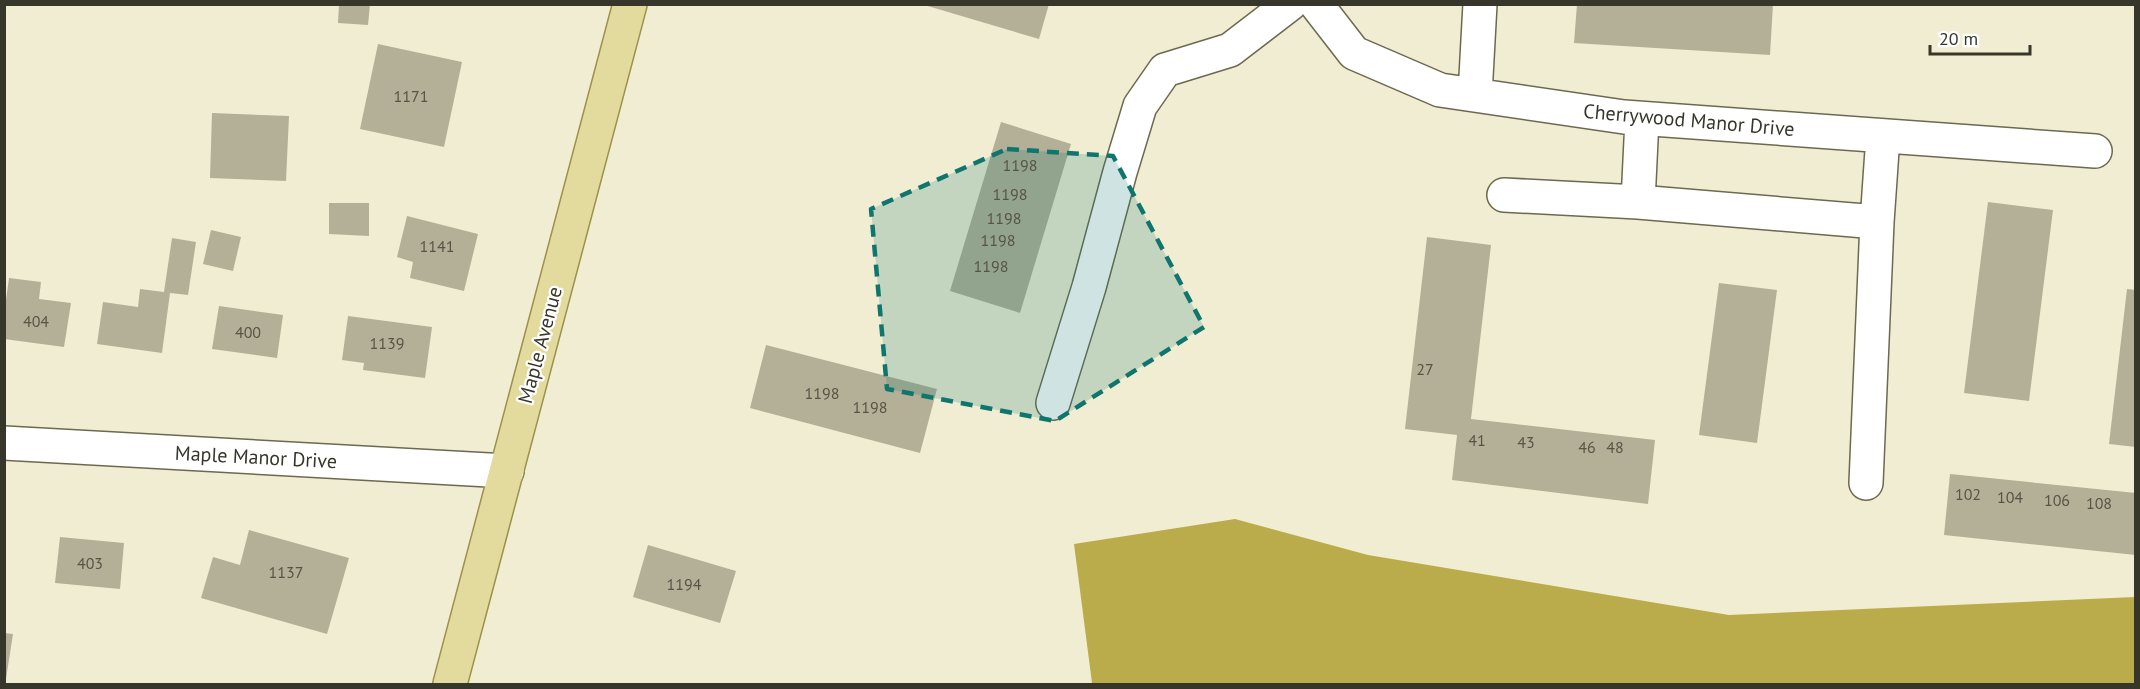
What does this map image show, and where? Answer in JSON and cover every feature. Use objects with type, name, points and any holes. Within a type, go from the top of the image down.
[{"type":"main road","name":"Maple Avenue","points":[[450,684],[630,4]]},
{"type":"street","points":[[1053,403],[1089,287],[1140,106],[1166,70],[1230,50],[1290,4]]},
{"type":"street","name":"Cherrywood Manor Drive","points":[[1316,4],[1354,53],[1440,90],[1642,119],[2094,152]]},
{"type":"street","points":[[1475,94],[1480,4]]},
{"type":"street","points":[[1638,202],[1642,119]]},
{"type":"street","points":[[1866,483],[1883,136]]},
{"type":"street","points":[[1504,195],[1638,202],[1877,222]]},
{"type":"street","name":"Maple Manor Drive","points":[[4,443],[507,471]]},
{"type":"highlighted area","points":[[1007,149],[1113,156],[1204,327],[1055,421],[887,389],[871,209]]},
{"type":"shaded area","points":[[1235,519],[1368,555],[1729,615],[2135,597],[2135,684],[1092,683],[1074,544]]},
{"type":"building","points":[[339,4],[370,4],[368,25],[338,23]]},
{"type":"building","points":[[921,4],[1049,4],[1039,39]]},
{"type":"building","points":[[1577,4],[1773,4],[1770,55],[1574,43]]},
{"type":"building","points":[[378,44],[462,62],[444,147],[360,129]]},
{"type":"building","points":[[212,113],[289,116],[286,181],[210,178]]},
{"type":"building","points":[[1001,122],[1071,144],[1020,313],[950,291]]},
{"type":"building","points":[[1988,202],[2053,210],[2029,401],[1964,393]]},
{"type":"building","points":[[329,203],[369,203],[369,236],[329,234]]},
{"type":"building","points":[[407,216],[478,234],[464,291],[410,278],[413,262],[397,257]]},
{"type":"building","points":[[211,230],[241,237],[233,271],[203,264]]},
{"type":"building","points":[[1427,237],[1491,245],[1471,419],[1655,440],[1648,504],[1452,480],[1457,435],[1405,429]]},
{"type":"building","points":[[172,238],[196,242],[188,295],[170,293],[162,353],[97,344],[103,302],[138,307],[140,289],[164,292]]},
{"type":"building","points":[[9,278],[41,282],[39,299],[71,303],[64,347],[4,339],[4,300],[6,300]]},
{"type":"building","points":[[1719,283],[1777,290],[1757,443],[1699,435]]},
{"type":"building","points":[[2127,289],[2136,290],[2136,447],[2109,444]]},
{"type":"building","points":[[219,306],[283,315],[277,358],[212,349]]},
{"type":"building","points":[[348,316],[432,327],[425,378],[363,370],[364,363],[342,360]]},
{"type":"building","points":[[766,345],[937,389],[920,453],[750,408]]},
{"type":"building","points":[[1950,474],[2136,493],[2136,555],[1944,535]]},
{"type":"building","points":[[249,530],[349,558],[327,634],[201,598],[213,557],[240,565]]},
{"type":"building","points":[[60,537],[124,543],[120,589],[55,583]]},
{"type":"building","points":[[648,545],[736,571],[720,623],[633,597]]},
{"type":"building","points":[[4,633],[13,634],[6,679],[4,679]]}]
